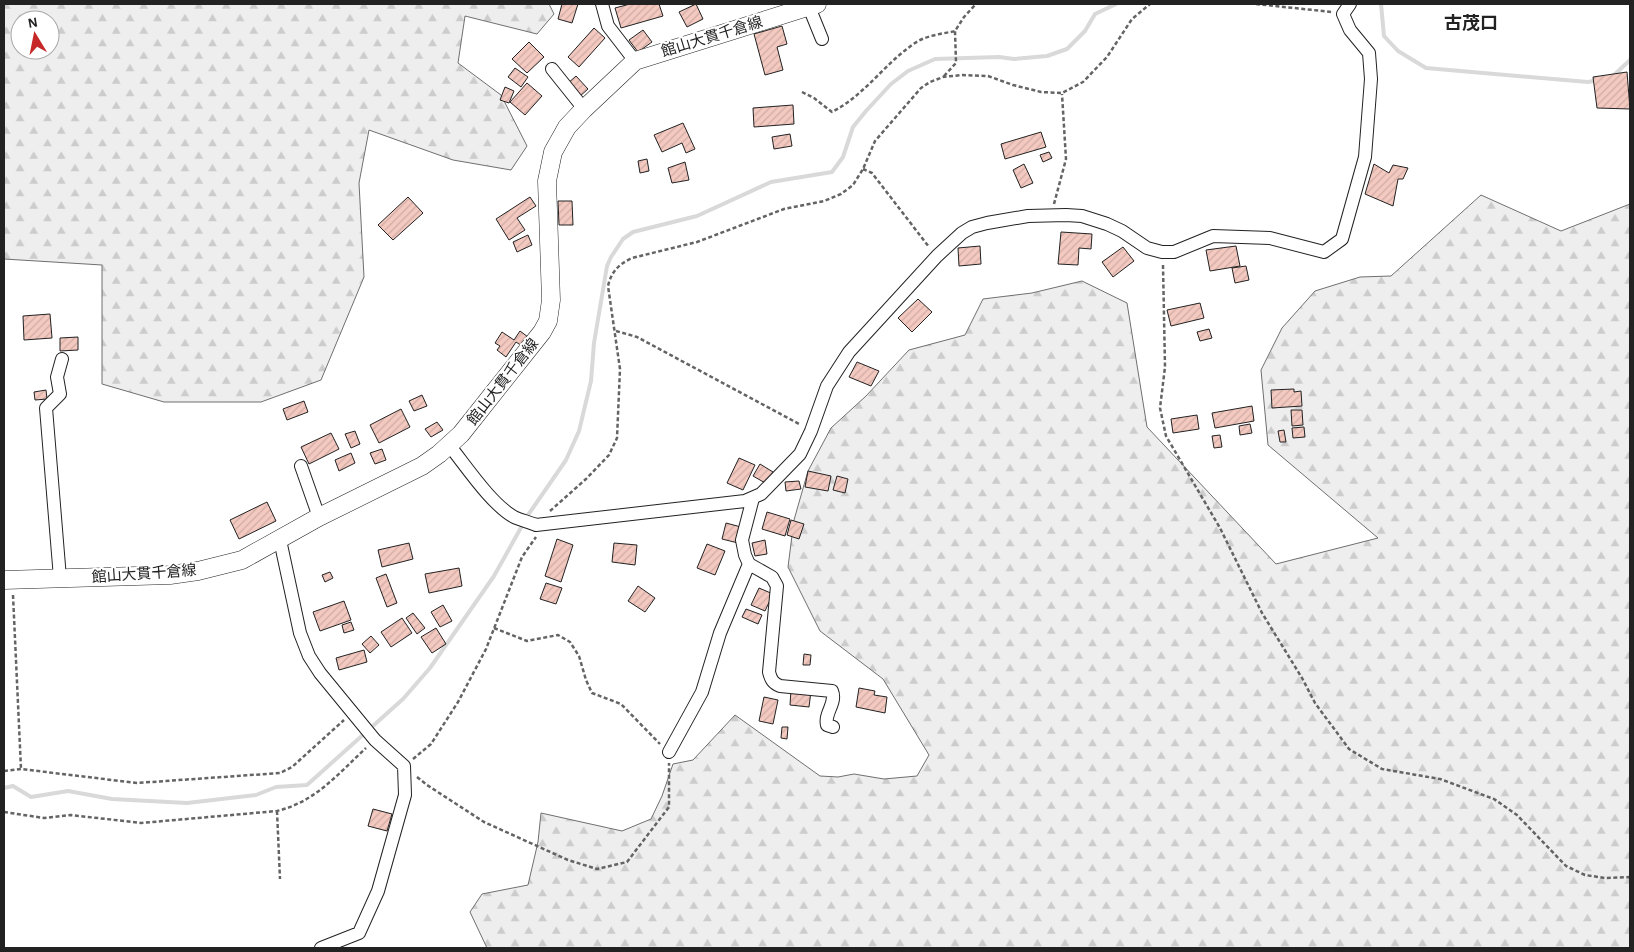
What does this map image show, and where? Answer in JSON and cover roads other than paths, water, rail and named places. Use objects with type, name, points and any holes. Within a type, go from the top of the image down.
[{"type":"main road","name":"館山大貫千倉線","points":[[8,580],[143,577],[198,571],[242,560],[319,518],[422,466],[461,434],[542,332],[548,321],[551,300],[547,181],[553,152],[567,127],[635,61],[813,6]]},
{"type":"street","points":[[602,4],[608,26],[635,61]]},
{"type":"street","points":[[813,6],[822,39]]},
{"type":"street","points":[[449,445],[493,499],[514,517],[536,525],[745,501],[761,494],[800,454],[811,431],[827,386],[841,362],[937,256],[962,233],[972,227],[1020,218],[1052,215],[1082,216],[1122,231],[1147,248],[1162,252],[1174,252],[1213,236],[1270,238],[1324,252],[1342,239],[1365,157],[1371,79],[1369,53],[1350,30],[1347,9]]},
{"type":"street","points":[[552,69],[584,109]]},
{"type":"street","points":[[60,578],[46,408],[60,394],[58,377],[62,359]]},
{"type":"street","points":[[301,466],[319,518]]},
{"type":"street","points":[[753,498],[742,540],[745,556],[749,564],[772,577],[777,586],[769,672],[770,679],[780,686],[832,691],[834,696],[826,720],[827,725],[833,727]]},
{"type":"street","points":[[280,540],[300,633],[309,656],[320,673],[375,740],[404,766],[405,795],[378,890],[358,933],[321,948]]},
{"type":"street","points":[[669,752],[702,692],[720,633],[749,564]]},
{"type":"waterway","points":[[526,518],[566,460],[579,431],[591,381],[594,343],[607,266],[623,239],[633,232],[697,216],[771,182],[832,172],[843,157],[853,127],[891,84],[908,71],[935,59],[999,57],[1014,59],[1047,56],[1067,49],[1085,31],[1095,14],[1116,4]]},
{"type":"waterway","points":[[1381,4],[1384,36],[1398,51],[1426,68],[1588,82],[1598,80]]},
{"type":"waterway","points":[[1612,77],[1630,60]]},
{"type":"waterway","points":[[4,788],[13,786],[31,797],[68,791],[112,799],[187,803],[256,795],[276,787],[307,785],[403,699],[430,668],[494,576],[523,524]]},
{"type":"district","name":"古茂口","points":[[1471,24]]}]
